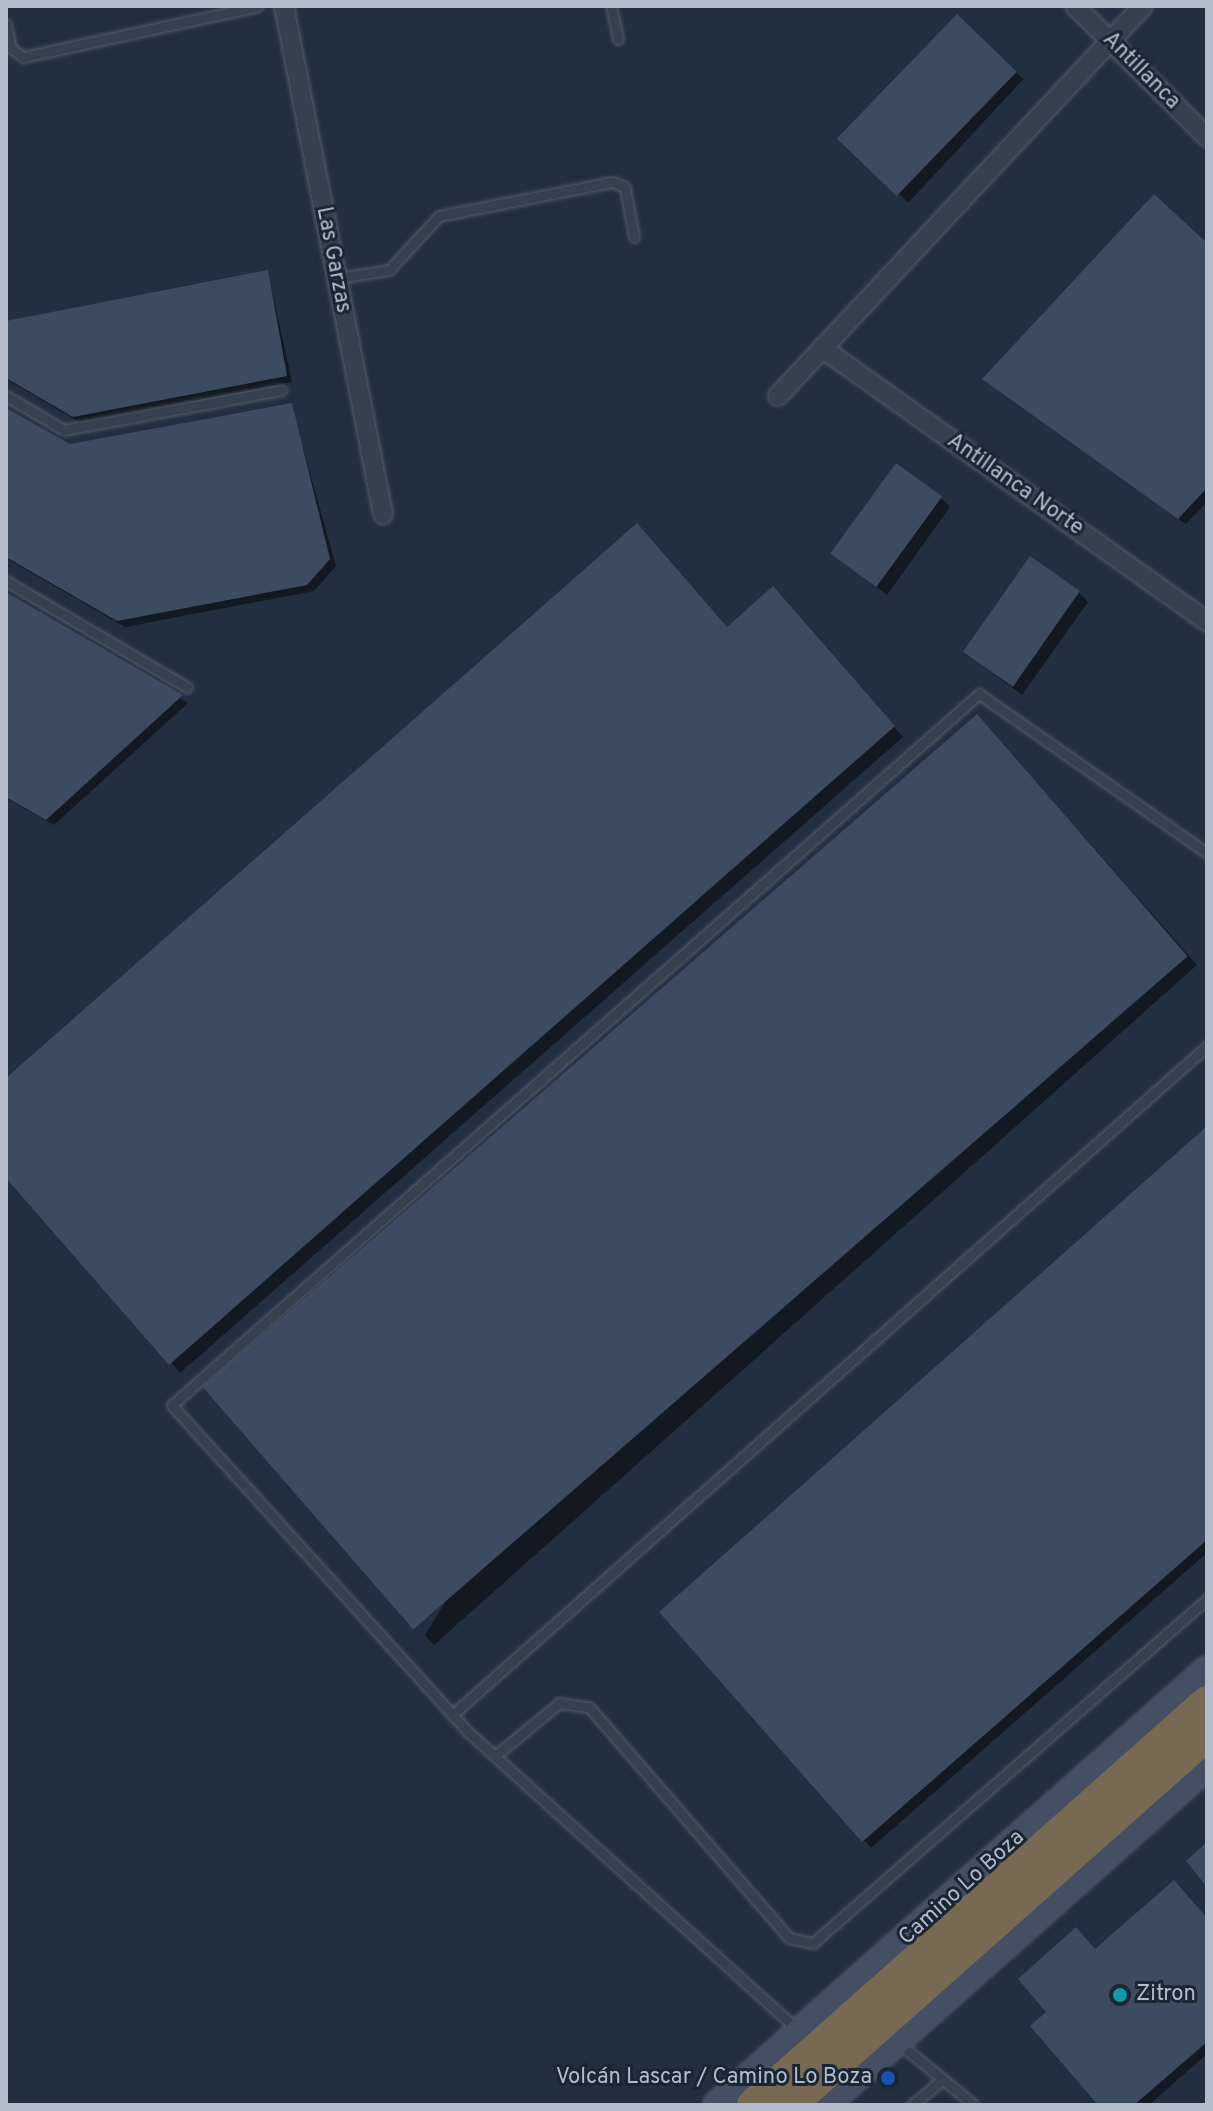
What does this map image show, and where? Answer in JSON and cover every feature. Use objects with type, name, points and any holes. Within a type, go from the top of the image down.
[{"type":"highway","points":[[753,2105],[1207,1702]]},
{"type":"highway","points":[[790,2105],[1207,1735]]},
{"type":"street","name":"Las Garzas","points":[[284,6],[383,514]]},
{"type":"street","name":"Antillanca","points":[[1075,6],[1207,137]]},
{"type":"street","points":[[778,396],[1143,6]]},
{"type":"street","name":"Antillanca Norte","points":[[822,348],[1207,622]]},
{"type":"street","name":"Camino Lo Boza","points":[[717,2105],[1207,1670]]},
{"type":"street","points":[[825,2105],[1207,1766]]},
{"type":"lane","points":[[6,24],[11,48],[23,57],[225,9],[258,6]]},
{"type":"lane","points":[[611,6],[618,39]]},
{"type":"lane","points":[[337,278],[389,270],[439,216],[613,182],[625,187],[634,237]]},
{"type":"lane","points":[[6,396],[64,430],[281,390]]},
{"type":"lane","points":[[6,581],[187,687]]},
{"type":"lane","points":[[799,2032],[452,1715],[172,1405],[979,694],[1207,853]]},
{"type":"lane","points":[[452,1715],[1207,1046]]},
{"type":"lane","points":[[495,1756],[559,1703],[589,1707],[789,1938],[813,1943],[1207,1599]]},
{"type":"lane","points":[[897,2041],[974,2105]]},
{"type":"lane","points":[[912,2105],[943,2079]]},
{"type":"building","points":[[957,14],[1017,72],[897,196],[837,138]]},
{"type":"building","points":[[1154,194],[1207,243],[1207,488],[1178,519],[982,379]]},
{"type":"building","points":[[268,270],[287,376],[73,417],[6,378],[6,321]]},
{"type":"building","points":[[292,403],[330,559],[307,585],[117,621],[6,557],[6,408],[70,444]]},
{"type":"building","points":[[896,463],[942,497],[876,587],[830,554]]},
{"type":"building","points":[[637,523],[727,627],[773,586],[895,726],[169,1365],[6,1178],[6,1078]]},
{"type":"building","points":[[1030,556],[1080,591],[1013,687],[963,652]]},
{"type":"building","points":[[6,592],[183,695],[46,820],[6,797]]},
{"type":"building","points":[[977,714],[1188,956],[413,1629],[203,1387]]},
{"type":"building","points":[[1207,1126],[1207,1540],[862,1842],[659,1612]]},
{"type":"building","points":[[1207,1842],[1207,1887],[1186,1861]]},
{"type":"building","name":"Zitron","points":[[1174,1880],[1207,1918],[1207,2042],[1134,2105],[1098,2105],[1030,2026],[1046,2012],[1018,1979],[1076,1927],[1095,1949]]},
{"type":"place","name":"Zitron","points":[[1120,1995]]},
{"type":"place","name":"Volcán Lascar / Camino Lo Boza","points":[[888,2078]]}]
